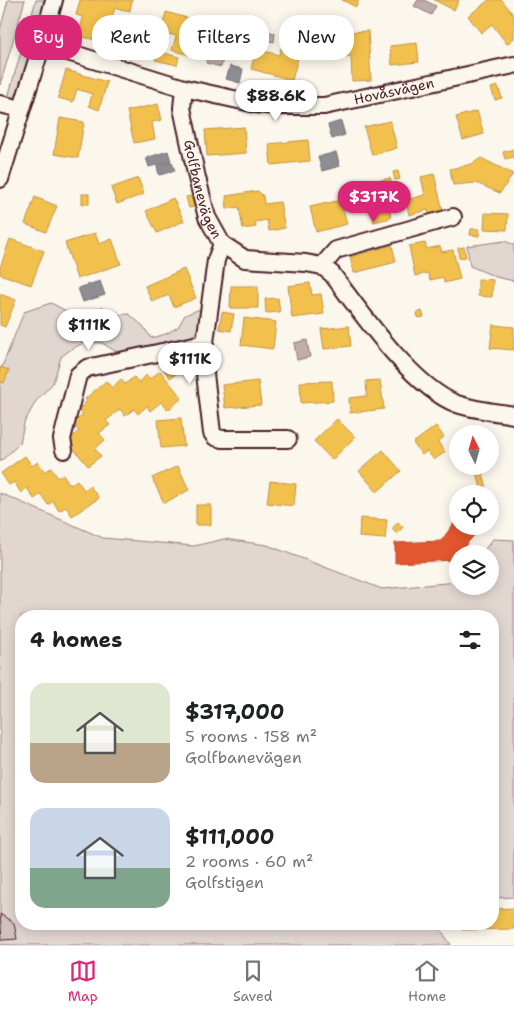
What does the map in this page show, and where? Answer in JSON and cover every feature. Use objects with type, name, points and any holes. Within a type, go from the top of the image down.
[{"type":"street","points":[[50,15],[54,0]]},
{"type":"street","name":"Hovåsvägen","points":[[82,56],[184,88],[256,104],[324,106],[514,65]]},
{"type":"street","points":[[0,178],[37,60]]},
{"type":"street","name":"Golfbanevägen","points":[[184,88],[182,108],[197,178],[207,218],[222,244],[245,259],[322,266]]},
{"type":"street","points":[[0,104],[21,109]]},
{"type":"street","points":[[452,217],[336,250],[322,266],[332,274],[392,351],[436,391],[455,403],[514,415]]},
{"type":"street","points":[[222,244],[216,260],[213,294],[204,343],[205,382],[211,428],[215,437],[222,439],[288,439]]},
{"type":"street","points":[[64,450],[62,439],[78,375],[87,368],[204,343]]},
{"type":"shaded area","points":[[8,0],[25,0],[21,15],[15,15],[15,34],[0,85],[0,30]]},
{"type":"shaded area","points":[[36,0],[47,0],[43,15],[32,15]]},
{"type":"shaded area","points":[[418,0],[424,0],[436,6],[431,15],[414,6]]},
{"type":"shaded area","points":[[269,32],[275,33],[274,42],[269,41]]},
{"type":"shaded area","points":[[19,60],[30,60],[19,100],[8,97]]},
{"type":"shaded area","points":[[207,60],[223,60],[221,67],[206,63]]},
{"type":"shaded area","points":[[505,241],[514,245],[514,281],[496,277],[470,266],[467,246]]},
{"type":"shaded area","points":[[51,303],[83,320],[102,307],[117,315],[129,314],[143,326],[151,338],[166,334],[178,327],[185,315],[200,309],[199,330],[190,337],[132,355],[115,351],[102,343],[85,342],[70,350],[61,357],[53,383],[36,401],[24,423],[20,443],[0,462],[0,372],[24,312]]},
{"type":"shaded area","points":[[307,340],[310,357],[297,360],[294,343]]},
{"type":"shaded area","points":[[0,493],[103,538],[194,546],[224,539],[267,545],[382,589],[449,583],[449,595],[499,595],[499,545],[488,545],[493,539],[514,540],[514,897],[499,898],[499,610],[15,610],[15,930],[441,930],[451,945],[0,945]]},
{"type":"building: Homes","points":[[80,0],[132,0],[130,11],[115,8],[113,15],[92,15],[92,39],[82,37],[83,17],[82,15],[76,15]]},
{"type":"building: Homes","points":[[342,0],[359,0],[356,7]]},
{"type":"building: Homes","points":[[434,0],[459,0],[454,10]]},
{"type":"building: Homes","points":[[489,0],[502,0],[514,16],[514,38],[507,44],[492,24],[481,33],[468,16]]},
{"type":"building: Homes","points":[[166,12],[179,16],[179,52],[172,50],[176,36],[169,34],[169,15],[165,15]]},
{"type":"building: Homes","points":[[368,31],[371,80],[352,81],[351,60],[354,60],[354,32]]},
{"type":"building: Homes","points":[[417,43],[419,62],[392,65],[390,46]]},
{"type":"building: Homes","points":[[269,52],[279,55],[279,60],[297,60],[292,80],[251,69],[253,60],[269,60]]},
{"type":"building: Homes","points":[[169,54],[179,57],[177,65],[155,60],[169,60]]},
{"type":"building: Homes","points":[[66,70],[107,82],[99,110],[89,106],[92,94],[77,89],[73,102],[58,98]]},
{"type":"building: Homes","points":[[498,86],[502,98],[495,100],[491,88]]},
{"type":"building: Homes","points":[[158,104],[162,120],[152,122],[155,139],[134,143],[127,111]]},
{"type":"building: Homes","points":[[477,111],[484,134],[463,140],[456,117]]},
{"type":"building: Homes","points":[[60,118],[84,122],[78,158],[54,154]]},
{"type":"building: Homes","points":[[390,121],[397,148],[372,155],[364,127]]},
{"type":"building: Homes","points":[[244,127],[246,153],[207,156],[205,130]]},
{"type":"building: Homes","points":[[308,140],[310,161],[271,165],[269,144]]},
{"type":"building: Homes","points":[[514,149],[514,157],[505,159],[503,152]]},
{"type":"building: Homes","points":[[481,158],[513,174],[500,193],[476,183],[453,185],[450,169],[472,164]]},
{"type":"building: Homes","points":[[398,171],[400,179],[395,180],[393,172]]},
{"type":"building: Homes","points":[[434,174],[444,215],[430,219],[428,210],[409,215],[406,200],[425,195],[421,177]]},
{"type":"building: Homes","points":[[138,178],[144,194],[117,204],[111,188]]},
{"type":"building: Homes","points":[[390,178],[396,201],[388,203],[391,218],[374,222],[364,184]]},
{"type":"building: Homes","points":[[258,191],[263,196],[264,204],[280,202],[285,228],[269,231],[267,220],[255,222],[256,227],[243,229],[239,207],[227,209],[226,196]]},
{"type":"building: Homes","points":[[82,194],[89,194],[89,204],[82,204]]},
{"type":"building: Homes","points":[[191,196],[194,207],[189,208],[186,197]]},
{"type":"building: Homes","points":[[35,197],[57,206],[46,232],[25,224]]},
{"type":"building: Homes","points":[[173,198],[184,221],[157,233],[146,211]]},
{"type":"building: Homes","points":[[341,200],[347,224],[316,232],[310,207]]},
{"type":"building: Homes","points":[[485,213],[508,214],[507,230],[484,229]]},
{"type":"building: Homes","points":[[471,229],[479,229],[479,236],[470,235]]},
{"type":"building: Homes","points":[[95,233],[99,244],[112,239],[121,264],[77,279],[65,243]]},
{"type":"building: Homes","points":[[10,239],[44,251],[31,285],[0,274],[0,268]]},
{"type":"building: Homes","points":[[425,243],[427,249],[440,246],[442,252],[453,250],[460,279],[444,283],[443,277],[430,280],[428,273],[415,276],[409,246]]},
{"type":"building: Homes","points":[[392,245],[396,262],[354,273],[350,257]]},
{"type":"building: Homes","points":[[464,247],[466,257],[459,258],[458,248]]},
{"type":"building: Homes","points":[[184,269],[196,298],[174,307],[169,295],[152,302],[145,286]]},
{"type":"building: Homes","points":[[478,279],[493,280],[492,297],[478,296]]},
{"type":"building: Homes","points":[[310,283],[312,295],[321,294],[324,314],[292,318],[288,286]]},
{"type":"building: Homes","points":[[231,286],[258,286],[258,308],[230,308]]},
{"type":"building: Homes","points":[[0,294],[16,300],[5,327],[0,325]]},
{"type":"building: Homes","points":[[278,298],[280,312],[266,313],[265,299]]},
{"type":"building: Homes","points":[[422,311],[424,317],[418,318],[417,313]]},
{"type":"building: Homes","points":[[222,312],[234,314],[231,331],[219,329]]},
{"type":"building: Homes","points":[[244,318],[276,322],[273,349],[241,345]]},
{"type":"building: Homes","points":[[493,325],[514,327],[514,350],[490,348]]},
{"type":"building: Homes","points":[[349,326],[351,346],[324,349],[321,329]]},
{"type":"building: Homes","points":[[174,362],[180,371],[170,378],[164,370]]},
{"type":"building: Homes","points":[[0,367],[9,370],[4,383],[0,382]]},
{"type":"building: Homes","points":[[160,371],[182,398],[168,410],[161,402],[150,411],[147,406],[138,414],[134,409],[125,416],[120,409],[106,421],[110,425],[99,433],[105,440],[95,449],[101,456],[88,466],[67,441],[79,431],[72,424],[83,415],[78,410],[87,401],[85,399],[106,381],[112,388],[121,379],[125,384],[134,377],[138,382],[147,375],[150,379]]},
{"type":"building: Homes","points":[[380,380],[384,409],[350,413],[349,398],[367,396],[366,381]]},
{"type":"building: Homes","points":[[258,381],[261,405],[225,408],[222,385]]},
{"type":"building: Homes","points":[[332,381],[333,401],[301,403],[300,382]]},
{"type":"building: Homes","points":[[181,418],[184,446],[161,448],[158,420]]},
{"type":"building: Homes","points":[[337,419],[355,437],[332,460],[314,441]]},
{"type":"building: Homes","points":[[436,426],[444,437],[438,442],[445,452],[434,460],[427,451],[422,455],[413,443]]},
{"type":"building: Homes","points":[[383,450],[401,471],[377,492],[359,471]]},
{"type":"building: Homes","points":[[25,456],[32,466],[38,462],[45,472],[51,468],[58,478],[63,474],[70,485],[77,480],[84,490],[90,486],[99,498],[72,516],[66,507],[59,511],[53,501],[48,505],[41,494],[34,499],[27,488],[21,493],[14,482],[9,485],[1,473]]},
{"type":"building: Homes","points":[[178,466],[189,490],[164,503],[152,478]]},
{"type":"building: Homes","points":[[477,475],[483,475],[486,485],[480,484]]},
{"type":"building: Homes","points":[[270,481],[296,484],[294,506],[267,503]]},
{"type":"building: Homes","points":[[196,505],[211,505],[211,525],[196,525]]},
{"type":"building: Homes","points":[[360,518],[387,520],[385,539],[359,537]]},
{"type":"building: Homes","points":[[398,522],[403,527],[397,534],[392,529]]},
{"type":"building: Homes","points":[[514,908],[514,929],[499,929],[499,909]]},
{"type":"building: Shops","points":[[449,530],[449,535],[474,535],[466,545],[449,545],[449,560],[395,563],[395,543],[441,541]]},
{"type":"building: Industry","points":[[230,66],[243,69],[240,83],[226,79]]},
{"type":"building: Industry","points":[[341,121],[345,135],[332,139],[328,125]]},
{"type":"building: Industry","points":[[168,151],[171,161],[149,167],[146,158]]},
{"type":"building: Industry","points":[[336,152],[340,166],[322,171],[318,157]]},
{"type":"building: Industry","points":[[172,162],[175,171],[159,175],[157,166]]},
{"type":"building: Industry","points":[[100,281],[105,295],[83,302],[78,288]]},
{"type":"building: Other","points":[[0,914],[14,923],[17,939],[2,940]]}]
